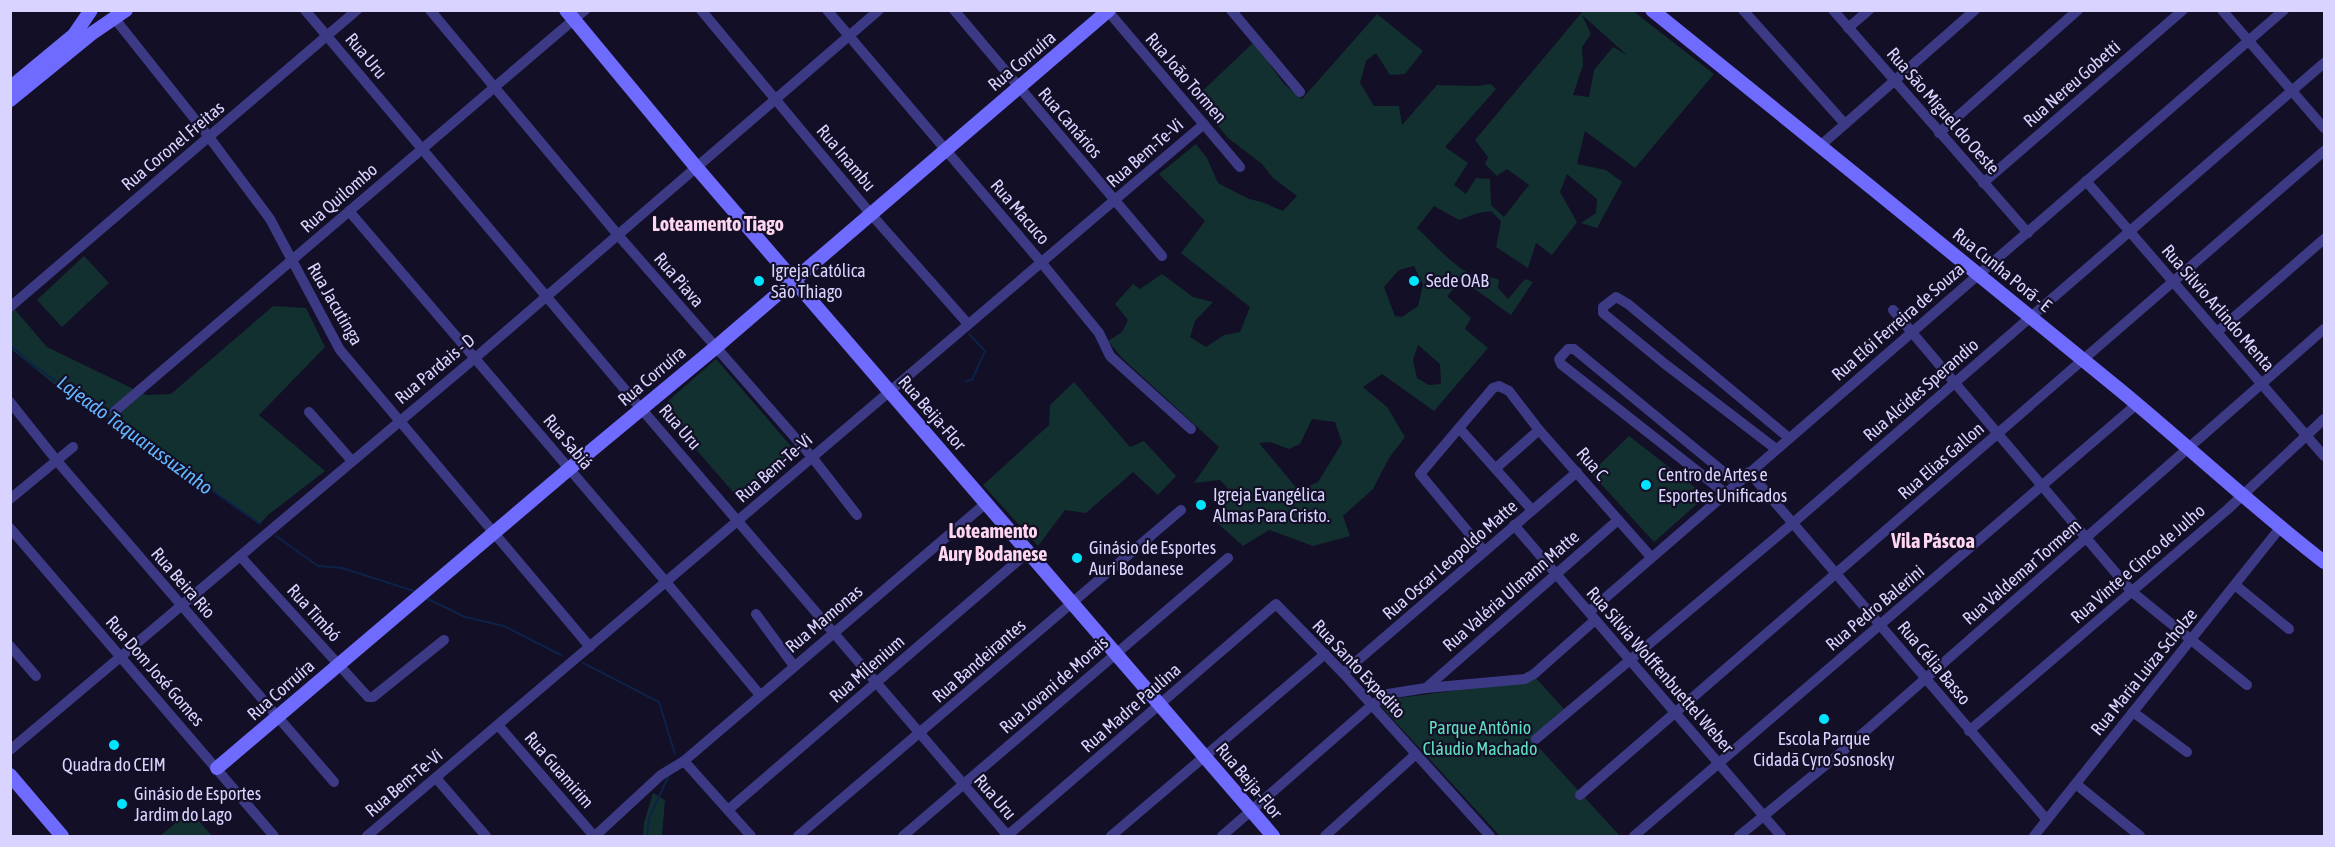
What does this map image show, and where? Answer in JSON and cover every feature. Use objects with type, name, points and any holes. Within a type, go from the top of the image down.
[{"type":"street","points":[[10,88],[74,36],[93,10],[100,19],[117,17]]},
{"type":"street","name":"Rua Uru","points":[[305,10],[963,786],[1008,836]]},
{"type":"street","name":"Rua Coronel Freitas","points":[[10,307],[357,10]]},
{"type":"street","name":"Rua Piava","points":[[430,10],[618,235],[812,457],[858,515]]},
{"type":"street","name":"Rua Quilombo","points":[[115,411],[494,88],[570,15],[585,10]]},
{"type":"street","name":"Rua Inambu","points":[[701,10],[870,213],[968,324]]},
{"type":"street","name":"Rua Macuco","points":[[827,10],[1041,262],[1099,333],[1110,356],[1191,429]]},
{"type":"street","name":"Rua Pardais - D","points":[[10,750],[475,358],[879,10]]},
{"type":"street","name":"Rua Canários","points":[[954,10],[1161,256]]},
{"type":"street","points":[[1231,10],[1300,92]]},
{"type":"street","name":"Rua Cunha Porã - E","points":[[1652,10],[2031,317],[2137,404],[2280,528],[2325,562]]},
{"type":"street","points":[[1743,10],[1845,124]]},
{"type":"street","name":"Rua São Miguel do Oeste","points":[[1833,10],[2028,233]]},
{"type":"street","points":[[1848,28],[1869,10]]},
{"type":"street","points":[[1820,146],[1975,10]]},
{"type":"street","points":[[1939,133],[2078,10]]},
{"type":"street","name":"Rua Nereu Gobetti","points":[[1983,183],[2183,10]]},
{"type":"street","points":[[2222,10],[2325,128]]},
{"type":"street","name":"Rua Elói Ferreira de Souza","points":[[1222,837],[1372,705],[1388,694],[1426,688],[1525,679],[1534,674],[1651,557],[2283,10]]},
{"type":"street","name":"Rua Corruíra","points":[[217,768],[716,347],[1108,11]]},
{"type":"street","name":"Rua João Tormen","points":[[1108,11],[1240,167]]},
{"type":"street","name":"Rua Beija-Flor","points":[[570,15],[696,167],[794,278],[889,392],[1273,837]]},
{"type":"street","points":[[10,100],[92,34],[117,17]]},
{"type":"street","name":"Rua Jacutinga","points":[[117,17],[270,219],[340,350],[590,647]]},
{"type":"street","name":"Rua Alcides Sperandio","points":[[1536,739],[1793,523],[2325,63]]},
{"type":"street","name":"Rua Bem-Te-Vi","points":[[367,837],[380,832],[436,778],[1204,124]]},
{"type":"street","name":"Rua Elias Gallon","points":[[1580,795],[2325,152]]},
{"type":"street","name":"Rua Silvio Arlindo Menta","points":[[2086,181],[2325,456]]},
{"type":"street","name":"Rua Sabiá","points":[[349,211],[760,695]]},
{"type":"street","points":[[2217,332],[2325,239]]},
{"type":"street","points":[[1776,449],[1656,357],[1603,313],[1603,307],[1616,297],[1628,304],[1789,438]]},
{"type":"street","points":[[1893,310],[2132,592],[2247,685]]},
{"type":"street","name":"Rua Valdemar Tormem","points":[[1740,837],[1844,750],[2325,329]]},
{"type":"street","points":[[1725,493],[1561,364],[1559,359],[1564,353],[1568,349],[1574,349],[1737,483]]},
{"type":"street","name":"Rua C","points":[[1460,429],[1493,388],[1499,386],[1509,391],[1539,430],[1651,557]]},
{"type":"street","name":"Rua Beira Rio","points":[[10,402],[57,461],[334,782]]},
{"type":"street","name":"Rua Pedro Balerini","points":[[1634,837],[2137,404]]},
{"type":"street","points":[[309,412],[352,461]]},
{"type":"street","name":"Rua Vinte e Cinco de Julho","points":[[1969,730],[2132,592],[2325,419]]},
{"type":"street","points":[[1484,551],[1420,474],[1460,429],[1532,510]]},
{"type":"street","points":[[1496,468],[1539,430]]},
{"type":"street","points":[[10,499],[73,447]]},
{"type":"street","name":"Rua Oscar Leopoldo Matte","points":[[1343,673],[1577,472]]},
{"type":"street","name":"Rua Célia Basso","points":[[1749,472],[2047,820]]},
{"type":"street","name":"Rua Mamonas","points":[[594,837],[661,775],[684,761],[985,504]]},
{"type":"street","name":"Rua Bandeirantes","points":[[798,837],[1181,510]]},
{"type":"street","name":"Rua Valéria Ulmann Matte","points":[[1426,688],[1618,519]]},
{"type":"street","name":"Rua Silvia Wolffenbuettel Weber","points":[[1514,525],[1781,837]]},
{"type":"street","name":"Rua Dom José Gomes","points":[[10,528],[274,837]]},
{"type":"street","name":"Rua Maria Luiza Scholze","points":[[2034,837],[2280,528]]},
{"type":"street","name":"Rua Milenium","points":[[728,810],[1028,552]]},
{"type":"street","name":"Rua Timbó","points":[[240,556],[368,697],[374,698],[444,640]]},
{"type":"street","name":"Rua Jovani de Morais","points":[[903,837],[1227,558]]},
{"type":"street","points":[[2235,585],[2289,629]]},
{"type":"street","name":"Rua Santo Expedito","points":[[1276,604],[1343,673],[1490,837]]},
{"type":"street","name":"Rua Madre Paulina","points":[[1008,836],[1276,604]]},
{"type":"street","points":[[756,614],[794,666]]},
{"type":"street","points":[[10,646],[36,676]]},
{"type":"street","points":[[1111,837],[1324,654]]},
{"type":"street","points":[[2133,712],[2187,752]]},
{"type":"street","name":"Rua Guamirim","points":[[498,725],[594,837]]},
{"type":"street","points":[[1325,837],[1416,754]]},
{"type":"street","points":[[684,761],[752,837]]},
{"type":"street","points":[[10,775],[62,837]]},
{"type":"street","points":[[436,778],[486,837]]},
{"type":"street","points":[[2076,784],[2140,837]]},
{"type":"green space","points":[[1583,11],[1633,11],[1714,74],[1635,168],[1585,131],[1577,164],[1606,170],[1622,182],[1597,228],[1581,223],[1596,213],[1597,199],[1567,174],[1560,192],[1577,222],[1552,255],[1536,243],[1528,268],[1496,247],[1501,221],[1491,211],[1459,220],[1434,206],[1417,228],[1458,266],[1475,276],[1499,280],[1498,288],[1508,299],[1525,279],[1533,282],[1511,315],[1462,280],[1447,296],[1471,318],[1465,329],[1488,348],[1434,411],[1382,374],[1363,387],[1387,407],[1405,437],[1389,458],[1373,489],[1343,516],[1350,536],[1313,546],[1269,530],[1243,546],[1214,520],[1232,493],[1220,480],[1194,483],[1219,447],[1122,358],[1108,341],[1122,332],[1128,320],[1115,304],[1133,284],[1140,289],[1162,274],[1193,297],[1213,302],[1195,321],[1190,337],[1206,347],[1224,335],[1240,332],[1250,307],[1181,253],[1205,221],[1159,174],[1196,144],[1207,158],[1218,183],[1249,199],[1283,211],[1297,196],[1273,178],[1262,164],[1228,138],[1195,98],[1254,42],[1284,84],[1302,99],[1377,14],[1423,51],[1405,74],[1390,75],[1376,53],[1366,61],[1360,83],[1374,106],[1399,106],[1402,125],[1437,85],[1491,84],[1496,89],[1445,147],[1468,163],[1454,185],[1466,194],[1476,178],[1490,179],[1491,205],[1504,217],[1529,185],[1507,169],[1497,176],[1485,164],[1488,157],[1475,140]],"holes":[[[1582,15],[1627,55],[1613,47],[1594,70],[1589,97],[1573,95],[1583,65],[1582,47],[1591,34]],[[1414,266],[1423,285],[1418,306],[1402,317],[1395,316],[1384,287],[1399,270]],[[1418,345],[1440,364],[1441,384],[1429,385],[1417,378],[1413,360]],[[1312,419],[1335,422],[1342,443],[1318,482],[1299,491],[1259,443],[1270,442],[1289,449],[1300,444]]]},
{"type":"green space","points":[[84,256],[109,283],[62,327],[37,300]]},
{"type":"green space","points":[[10,304],[47,347],[146,395],[171,394],[273,306],[306,308],[325,347],[259,415],[325,471],[268,515],[260,524],[64,386],[54,384],[11,349]]},
{"type":"green space","points":[[716,359],[796,452],[740,500],[660,408]]},
{"type":"green space","points":[[1074,382],[1130,447],[1144,441],[1176,476],[1158,495],[1133,472],[1086,513],[1065,510],[1038,546],[983,485],[1049,425],[1050,405]]},
{"type":"green space","name":"Centro de Artes e Esportes Unificados","points":[[1629,436],[1706,496],[1654,542],[1591,473]]},
{"type":"green space","name":"Parque Antônio Cláudio Machado","points":[[1535,677],[1564,709],[1531,739],[1620,836],[1500,836],[1379,704],[1384,700],[1531,680]]},
{"type":"green space","points":[[653,793],[665,800],[662,836],[643,836],[644,823]]},
{"type":"green space","points":[[190,811],[212,836],[160,836]]},
{"type":"waterway","points":[[966,381],[972,380],[985,351],[969,334]]},
{"type":"waterway","name":"Lajeado Taquarussuzinho","points":[[10,345],[33,365],[260,524]]},
{"type":"waterway","name":"Lajeado Taquarussuzinho","points":[[276,536],[318,566],[342,568],[414,591]]},
{"type":"waterway","name":"Lajeado Taquarussuzinho","points":[[428,599],[465,617],[504,626],[561,655]]},
{"type":"waterway","name":"Lajeado Taquarussuzinho","points":[[583,663],[659,702],[675,754]]},
{"type":"waterway","name":"Lajeado Taquarussuzinho","points":[[647,836],[649,818],[669,775]]},
{"type":"place","name":"Igreja Católica São Thiago","points":[[759,281]]},
{"type":"place","name":"Sede OAB","points":[[1414,281]]},
{"type":"place","name":"Centro de Artes e Esportes Unificados","points":[[1646,485]]},
{"type":"place","name":"Igreja Evangélica Almas Para Cristo.","points":[[1201,505]]},
{"type":"place","name":"Ginásio de Esportes Auri Bodanese","points":[[1077,558]]},
{"type":"place","name":"Escola Parque Cidadã Cyro Sosnosky","points":[[1824,719]]},
{"type":"place","name":"Quadra do CEIM","points":[[114,745]]},
{"type":"place","name":"Ginásio de Esportes Jardim do Lago","points":[[122,804]]},
{"type":"district","name":"Loteamento Tiago","points":[[718,224]]},
{"type":"district","name":"Vila Páscoa","points":[[1933,541]]},
{"type":"district","name":"Loteamento Aury Bodanese","points":[[993,542]]}]
